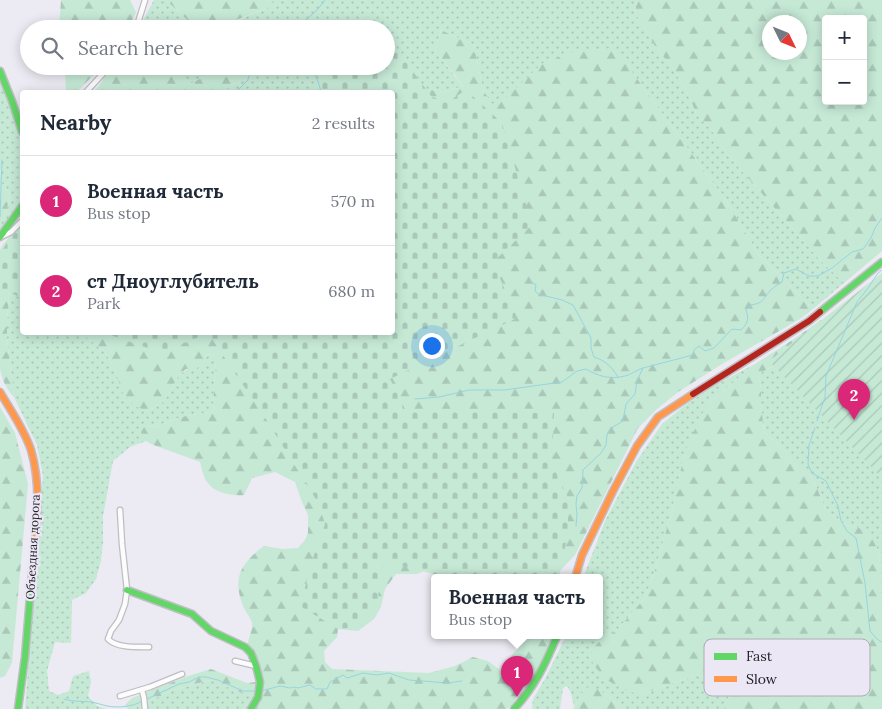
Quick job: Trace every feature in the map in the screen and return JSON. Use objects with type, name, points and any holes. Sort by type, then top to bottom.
[{"type":"street","points":[[139,20],[145,0]]},
{"type":"street","points":[[0,72],[20,126]]},
{"type":"street","points":[[88,90],[102,75]]},
{"type":"street","points":[[0,237],[20,209]]},
{"type":"street","points":[[0,237],[11,232],[20,222]]},
{"type":"street","points":[[576,574],[582,555],[613,491],[637,446],[658,417],[809,322],[882,262]]},
{"type":"street","name":"Объездная дорога","points":[[0,392],[24,434],[33,458],[36,480],[34,557],[24,669],[18,709]]},
{"type":"street","points":[[120,510],[127,590],[125,604],[119,620],[111,631],[108,640],[134,648],[149,647]]},
{"type":"street","points":[[127,590],[192,614],[211,631],[245,647],[251,653],[260,682],[258,698],[251,709]]},
{"type":"street","points":[[514,709],[528,692],[548,658],[556,639]]},
{"type":"street","points":[[235,662],[256,666]]},
{"type":"street","points":[[120,696],[142,690],[182,674]]},
{"type":"street","points":[[142,690],[145,709]]},
{"type":"green space","points":[[61,0],[130,0],[136,12],[132,20],[60,20]]},
{"type":"green space","points":[[154,0],[166,0],[187,20],[143,20]]},
{"type":"green space","points":[[166,0],[264,0],[277,4],[236,20],[187,20]]},
{"type":"green space","points":[[264,0],[637,0],[635,13],[655,46],[674,70],[686,90],[697,115],[711,129],[728,155],[821,261],[844,283],[813,309],[759,255],[727,202],[613,46],[607,49],[577,51],[542,64],[495,109],[483,90],[474,45],[441,30],[435,51],[463,86],[446,92],[416,87],[395,91],[392,90],[388,75],[395,75],[395,20],[369,20],[364,15],[360,20],[238,20],[276,4]]},
{"type":"green space","points":[[637,0],[882,0],[882,251],[844,283],[821,261],[728,155],[711,129],[697,115],[686,90],[674,70],[655,46],[635,13]]},
{"type":"green space","points":[[364,15],[375,20],[360,20]]},
{"type":"green space","points":[[441,30],[474,45],[483,90],[495,108],[542,64],[577,50],[607,49],[613,45],[727,202],[759,255],[813,309],[800,319],[678,392],[638,428],[575,555],[557,574],[510,574],[434,567],[417,574],[396,574],[385,589],[381,607],[374,619],[358,631],[338,629],[337,637],[324,651],[325,662],[332,669],[429,673],[455,666],[473,657],[488,661],[511,678],[516,689],[516,698],[513,705],[506,709],[255,709],[260,703],[247,695],[210,680],[173,690],[133,709],[128,709],[125,705],[132,698],[211,669],[247,683],[263,681],[257,659],[248,643],[252,623],[240,596],[239,579],[244,565],[264,546],[283,549],[298,548],[308,533],[308,515],[295,482],[275,472],[252,478],[244,495],[224,493],[210,486],[200,462],[151,444],[143,438],[141,432],[144,427],[157,426],[181,417],[209,412],[215,409],[213,402],[216,362],[213,355],[210,354],[205,357],[204,364],[197,368],[186,369],[179,375],[163,402],[150,410],[142,409],[135,406],[123,394],[116,373],[106,353],[84,335],[395,335],[395,301],[416,87],[446,92],[463,86],[435,51]]},
{"type":"green space","points":[[395,47],[431,96],[442,101],[452,99],[466,90],[502,123],[532,225],[493,262],[517,318],[390,379],[406,411],[554,413],[552,464],[568,498],[568,532],[560,574],[433,574],[383,561],[378,598],[372,614],[358,627],[338,629],[300,606],[312,561],[325,524],[317,501],[264,416],[209,335],[395,335],[395,90],[308,90],[320,75],[395,75]]},
{"type":"green space","points":[[65,75],[93,75],[79,90],[66,90]]},
{"type":"green space","points":[[106,75],[180,75],[190,84],[208,75],[254,75],[223,90],[95,90]]},
{"type":"green space","points":[[180,75],[208,75],[190,84]]},
{"type":"green space","points":[[254,75],[342,75],[340,90],[223,90]]},
{"type":"green space","points":[[0,80],[20,135],[20,202],[0,232],[0,226],[6,213],[10,195],[2,180],[0,169]]},
{"type":"green space","points":[[0,169],[2,180],[10,195],[6,213],[0,226]]},
{"type":"green space","points":[[20,227],[20,335],[84,335],[106,353],[121,387],[150,410],[163,402],[179,375],[210,354],[213,355],[216,361],[213,402],[215,409],[209,412],[181,417],[157,426],[144,427],[143,437],[146,441],[130,447],[113,461],[103,516],[101,561],[96,579],[86,593],[72,600],[71,643],[55,642],[47,671],[49,691],[58,695],[69,691],[73,676],[89,671],[91,682],[88,696],[97,706],[107,709],[25,709],[43,476],[37,445],[14,397],[7,322],[9,296],[14,280],[7,254],[2,246]]},
{"type":"green space","points":[[20,228],[20,297],[0,288],[0,254],[10,238]]},
{"type":"green space","points":[[2,246],[7,254],[14,280],[9,296],[7,338],[14,397],[5,384],[0,369],[0,250]]},
{"type":"green space","points":[[882,273],[882,478],[769,361]]},
{"type":"green space","points":[[821,320],[840,331],[832,409],[815,410],[792,389],[786,374],[772,367],[758,374],[761,388],[764,432],[814,481],[825,508],[846,525],[859,528],[870,535],[877,548],[880,562],[880,590],[882,597],[882,709],[724,709],[729,696],[870,696],[870,639],[704,639],[704,677],[698,674],[643,694],[629,692],[605,679],[593,664],[592,650],[598,643],[617,630],[644,599],[653,577],[671,514],[684,455],[700,417],[710,402],[755,364]]},
{"type":"green space","points":[[111,335],[203,335],[162,353]]},
{"type":"green space","points":[[755,364],[710,402],[684,455],[671,514],[653,577],[644,599],[617,630],[598,643],[643,694],[698,674],[704,677],[704,696],[729,696],[724,709],[626,709],[599,690],[585,688],[574,707],[571,693],[567,686],[563,688],[560,709],[532,709],[533,699],[565,639],[603,639],[603,574],[585,574],[605,521],[636,462],[662,424],[715,385]]},
{"type":"green space","points":[[772,367],[786,374],[832,409],[882,414],[882,597],[880,590],[880,562],[877,548],[859,528],[846,525],[825,508],[814,481],[764,432],[761,388],[758,374]]},
{"type":"green space","points":[[0,407],[15,433],[28,484],[12,663],[5,676],[0,678]]},
{"type":"green space","points":[[526,639],[553,639],[545,659],[526,689],[509,660]]},
{"type":"green space","points":[[211,680],[253,697],[247,709],[133,709],[173,690]]},
{"type":"green space","points":[[592,687],[626,709],[573,709],[585,688]]},
{"type":"waterway","points":[[306,20],[325,0]]},
{"type":"waterway","points":[[238,90],[248,80],[249,75]]},
{"type":"waterway","points":[[315,75],[320,90]]},
{"type":"waterway","points":[[0,217],[2,160]]},
{"type":"waterway","points":[[415,399],[439,397],[469,390],[504,390],[562,382],[577,371],[586,369],[604,377],[620,377],[643,368],[693,355],[694,350],[699,346],[705,351],[714,348],[732,329],[741,330],[743,328],[747,321],[746,310],[750,305],[761,301],[772,289],[782,282],[784,273],[796,269],[809,276],[818,276],[832,268],[852,252],[863,249],[882,218]]},
{"type":"waterway","points":[[817,421],[825,397],[826,376],[857,302],[882,270]]},
{"type":"waterway","points":[[530,281],[536,285],[535,291],[538,294],[573,305],[591,338],[591,348],[594,357],[608,364],[618,377]]},
{"type":"waterway","points":[[576,526],[576,504],[577,496],[582,488],[583,470],[601,453],[606,445],[607,435],[613,427],[623,421],[626,404],[635,394],[637,381],[643,368]]},
{"type":"waterway","points":[[815,428],[809,445],[808,464],[812,473],[826,481],[838,506],[841,521],[847,531],[856,538],[865,583],[870,631],[876,638],[882,641]]},
{"type":"waterway","points":[[261,691],[280,686],[298,688],[310,685],[316,689],[327,689],[330,682],[343,675],[347,678],[363,673],[377,675],[389,673],[409,680],[448,683],[462,681]]},
{"type":"waterway","points":[[147,699],[199,677],[218,680],[243,691],[257,691]]},
{"type":"waterway","points":[[64,699],[116,707],[130,706],[142,701]]},
{"type":"traffic: fast","points":[[0,71],[20,126]]},
{"type":"traffic: fast","points":[[0,237],[20,209]]},
{"type":"traffic: fast","points":[[820,312],[882,262]]},
{"type":"traffic: fast","points":[[18,709],[31,586]]},
{"type":"traffic: fast","points":[[127,590],[192,614],[211,631],[245,647],[251,653],[260,682],[258,697],[251,709]]},
{"type":"traffic: fast","points":[[514,709],[528,693],[539,675],[556,639]]},
{"type":"traffic: slow","points":[[0,392],[25,435],[35,467],[38,501],[31,586]]},
{"type":"traffic: slow","points":[[576,574],[582,555],[637,446],[658,417],[693,394]]},
{"type":"traffic: jam","points":[[693,394],[809,321],[820,312]]},
{"type":"place","name":"ст Дноуглубитель","points":[[854,420]]},
{"type":"place","name":"Военная часть","points":[[517,697]]}]
